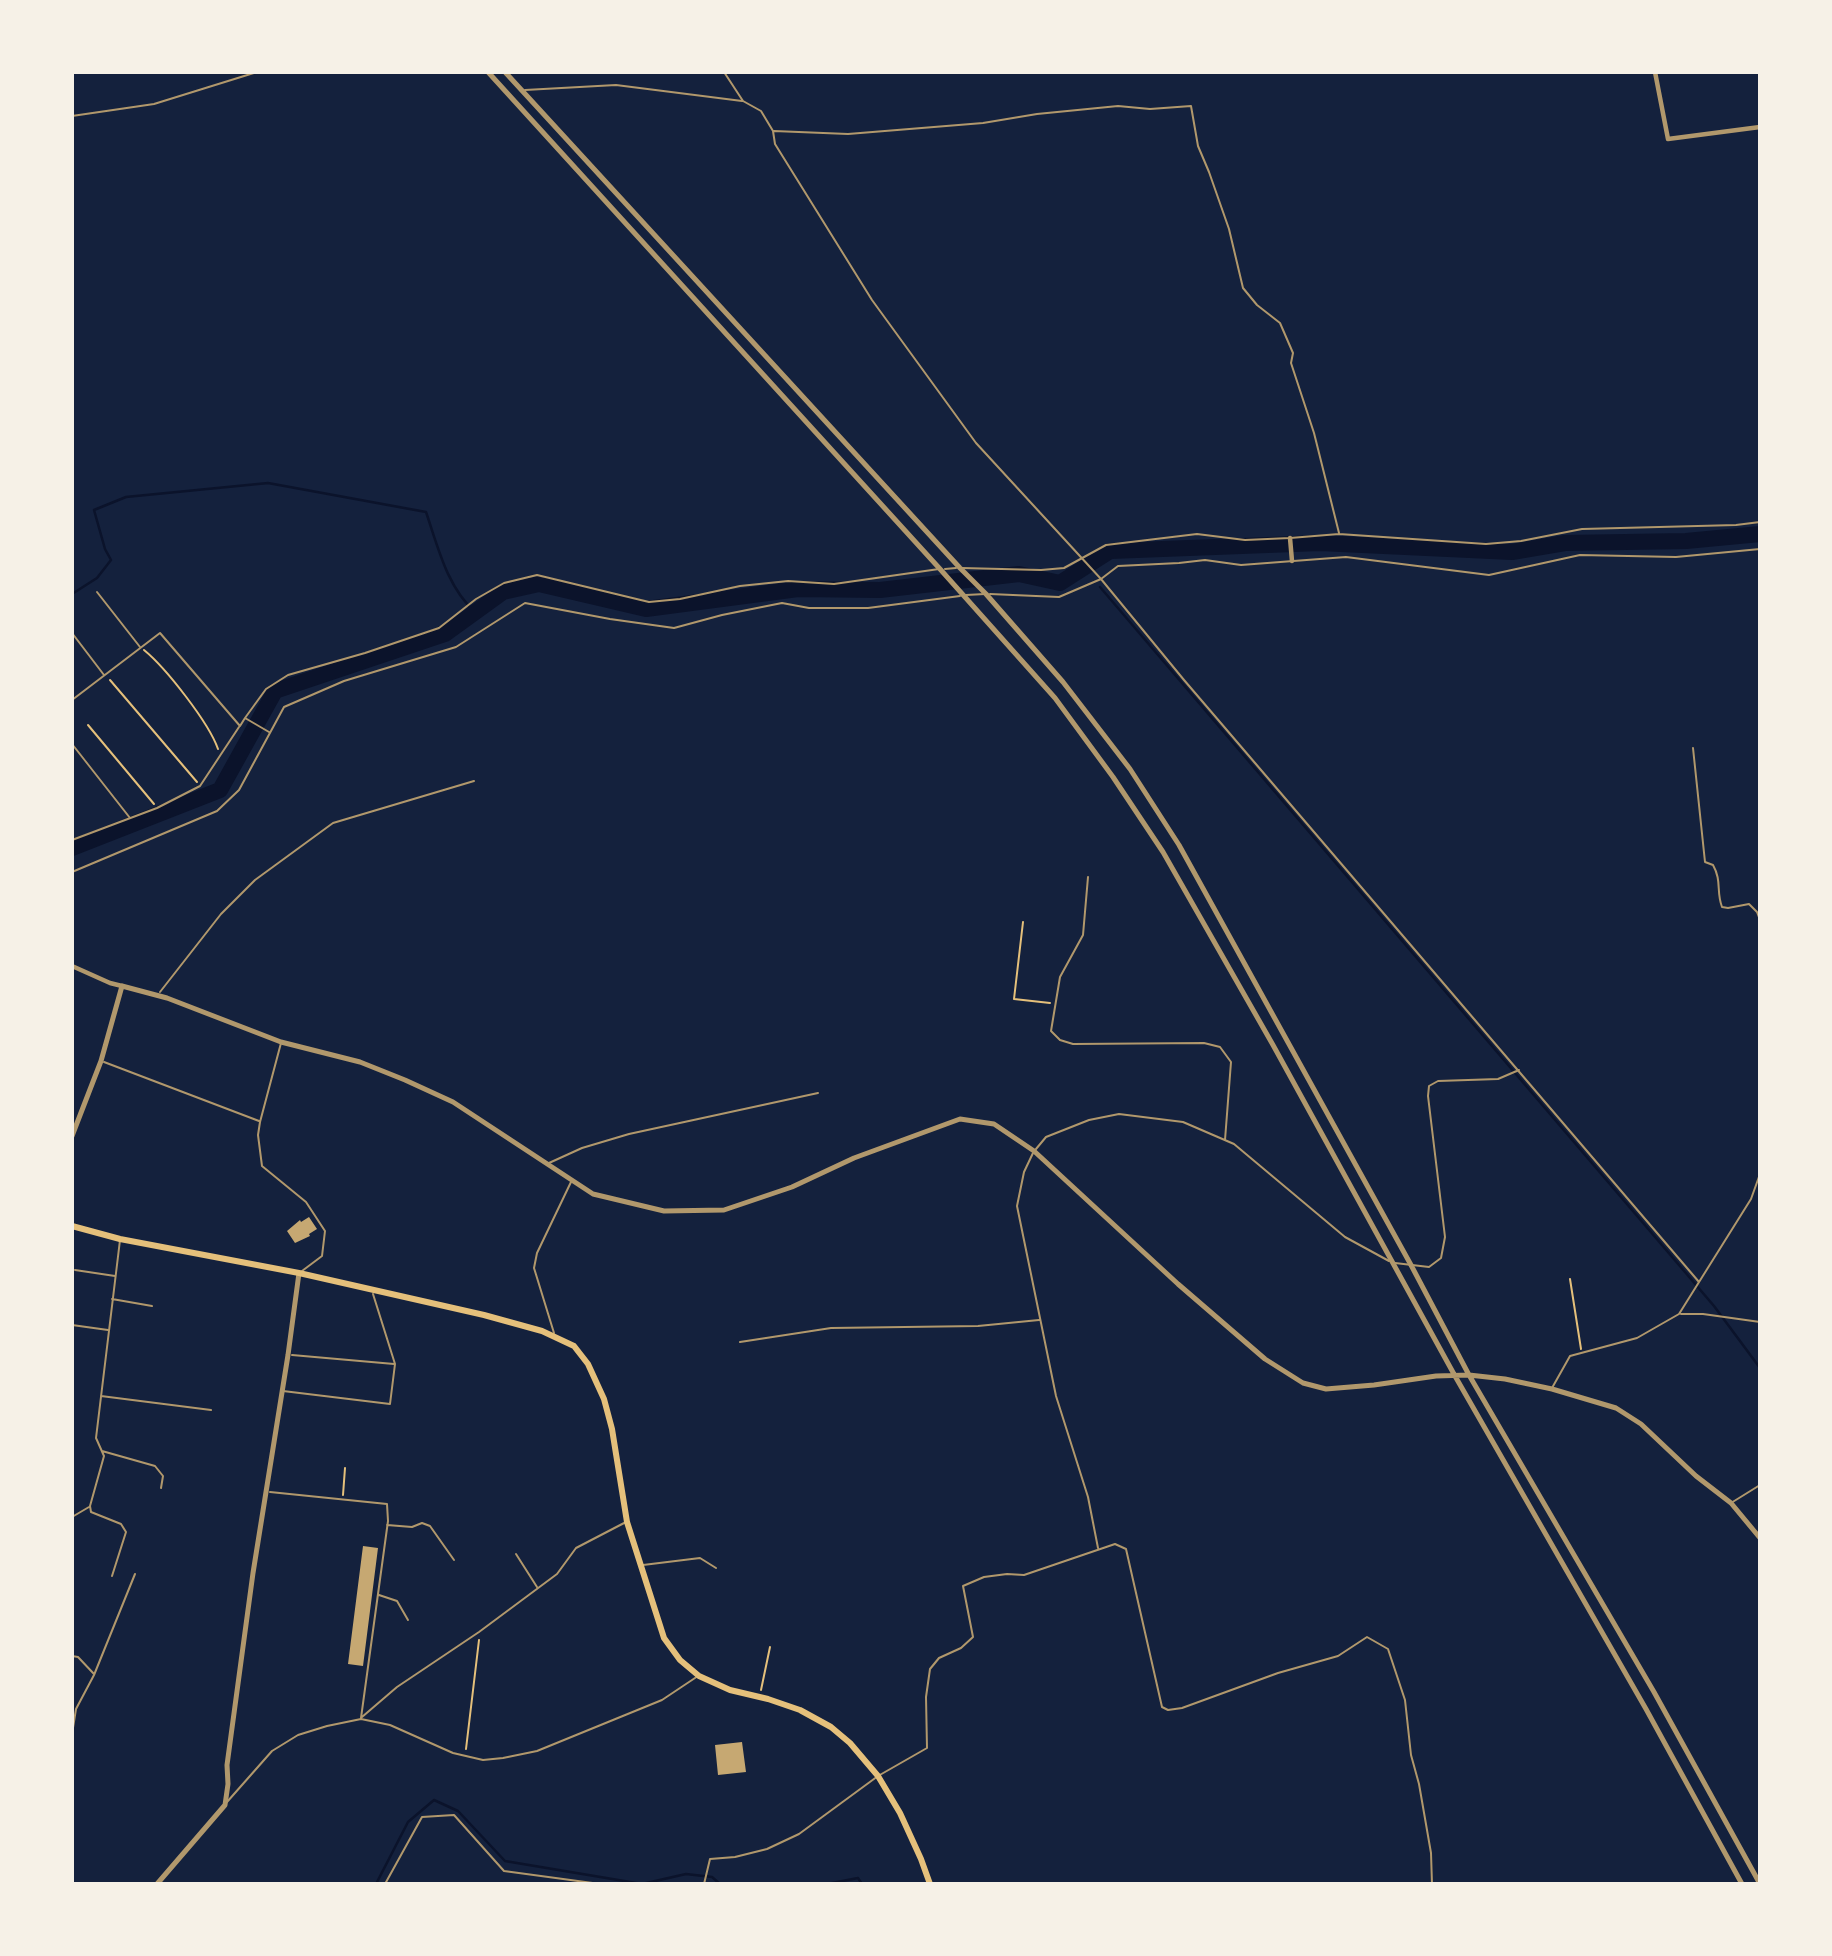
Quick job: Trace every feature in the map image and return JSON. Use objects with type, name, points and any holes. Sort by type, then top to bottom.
[{"type":"main road","points":[[72,1226],[120,1239],[299,1273],[484,1314],[555,1336],[574,1346],[599,1385],[612,1429],[627,1522],[664,1638],[680,1660],[699,1676],[730,1690],[800,1710],[831,1727],[849,1743],[878,1776],[900,1813],[930,1884]]},
{"type":"street","points":[[488,72],[1055,698],[1113,777],[1163,852],[1273,1045],[1391,1262],[1646,1709],[1742,1884]]},
{"type":"street","points":[[505,72],[986,594],[1063,682],[1130,769],[1179,845],[1469,1375],[1654,1692],[1760,1884]]},
{"type":"street","points":[[1655,72],[1668,139],[1760,127]]},
{"type":"street","points":[[1290,538],[1292,561]]},
{"type":"street","points":[[72,967],[110,983],[158,995],[281,1042],[360,1062],[453,1102],[593,1194],[664,1211],[724,1210],[792,1187],[855,1158],[960,1119],[993,1124],[1034,1151],[1187,1293],[1265,1359],[1303,1383],[1326,1389],[1436,1376],[1469,1375],[1552,1389],[1616,1408],[1641,1424],[1696,1476],[1731,1503],[1760,1538]]},
{"type":"street","points":[[72,1136],[73,1125],[101,1060],[122,986]]},
{"type":"street","points":[[157,1884],[225,1805],[227,1765],[299,1273]]},
{"type":"lane","points":[[72,116],[154,104],[257,72]]},
{"type":"lane","points":[[724,72],[743,101]]},
{"type":"lane","points":[[522,89],[615,85],[743,101],[761,111],[773,131],[775,144],[872,300],[976,443],[1101,579],[1202,701],[1699,1282]]},
{"type":"lane","points":[[773,131],[848,134],[983,123],[1037,114],[1118,106],[1150,109],[1191,106],[1198,146],[1229,229],[1243,288],[1280,323],[1293,353],[1291,363],[1314,433],[1339,534]]},
{"type":"lane","points":[[72,840],[157,808],[200,786],[266,689],[288,675],[439,628],[476,599],[504,583],[537,575],[649,602],[680,599],[740,586],[788,581],[834,584],[940,569],[1064,568],[1106,545],[1197,534],[1245,540],[1339,534],[1486,544],[1521,541],[1582,529],[1760,522]]},
{"type":"lane","points":[[72,872],[217,811],[239,790],[284,707],[344,681],[456,647],[524,603],[674,628],[782,603],[809,608],[868,608],[963,595],[1059,597],[1101,579],[1118,566],[1205,560],[1241,565],[1346,556],[1489,575],[1580,555],[1675,557],[1760,549]]},
{"type":"lane","points":[[97,592],[141,648]]},
{"type":"lane","points":[[72,633],[104,676]]},
{"type":"lane","points":[[72,700],[160,633],[240,726]]},
{"type":"lane","points":[[245,718],[270,732]]},
{"type":"lane","points":[[72,744],[130,819]]},
{"type":"lane","points":[[1693,748],[1705,862],[1713,865],[1719,875],[1719,898],[1722,907],[1749,904],[1760,920]]},
{"type":"lane","points":[[158,995],[221,914],[255,880],[333,823],[474,782]]},
{"type":"lane","points":[[1088,877],[1083,935],[1060,978],[1051,1031],[1060,1040],[1073,1044],[1204,1043],[1220,1047],[1231,1062],[1225,1140]]},
{"type":"lane","points":[[281,1042],[258,1135],[262,1166],[306,1202],[325,1231],[322,1256],[299,1273]]},
{"type":"lane","points":[[101,1060],[260,1122]]},
{"type":"lane","points":[[1098,1549],[1088,1497],[1056,1396],[1017,1206],[1024,1172],[1034,1151],[1046,1138],[1089,1120],[1119,1114],[1183,1122],[1234,1144],[1345,1237],[1391,1262],[1429,1267],[1441,1258],[1445,1237],[1429,1086],[1438,1082],[1498,1079],[1520,1070]]},
{"type":"lane","points":[[548,1164],[582,1147],[629,1134],[818,1093]]},
{"type":"lane","points":[[1552,1389],[1570,1356],[1637,1338],[1679,1314],[1751,1199],[1760,1174]]},
{"type":"lane","points":[[555,1336],[534,1268],[537,1252],[572,1181]]},
{"type":"lane","points":[[111,1576],[126,1532],[121,1524],[91,1512],[90,1506],[104,1456],[96,1438],[120,1239]]},
{"type":"lane","points":[[75,1270],[115,1276]]},
{"type":"lane","points":[[282,1391],[390,1404],[395,1364],[373,1291]]},
{"type":"lane","points":[[113,1299],[152,1306]]},
{"type":"lane","points":[[1679,1314],[1703,1314],[1760,1322]]},
{"type":"lane","points":[[740,1342],[831,1328],[978,1326],[1040,1320]]},
{"type":"lane","points":[[72,1325],[109,1330]]},
{"type":"lane","points":[[288,1355],[395,1364]]},
{"type":"lane","points":[[101,1396],[211,1410]]},
{"type":"lane","points":[[102,1451],[155,1466],[163,1476],[161,1488]]},
{"type":"lane","points":[[1731,1503],[1760,1485]]},
{"type":"lane","points":[[266,1492],[387,1504],[387,1525],[361,1719]]},
{"type":"lane","points":[[72,1517],[90,1506]]},
{"type":"lane","points":[[361,1719],[397,1687],[480,1632],[556,1574],[576,1548],[627,1522]]},
{"type":"lane","points":[[387,1525],[412,1527],[422,1523],[430,1526],[454,1560]]},
{"type":"lane","points":[[704,1884],[710,1858],[735,1857],[767,1849],[799,1834],[878,1776],[927,1748],[926,1697],[930,1669],[939,1658],[961,1648],[973,1637],[963,1586],[984,1577],[1024,1575],[1115,1544],[1126,1549],[1162,1707],[1168,1710],[1182,1708],[1278,1673],[1338,1656],[1367,1637],[1388,1649],[1405,1700],[1411,1755],[1431,1853],[1432,1884]]},
{"type":"lane","points":[[516,1554],[537,1588]]},
{"type":"lane","points":[[641,1565],[700,1558],[716,1568]]},
{"type":"lane","points":[[72,1734],[76,1709],[94,1675],[135,1574]]},
{"type":"lane","points":[[377,1594],[397,1601],[408,1620]]},
{"type":"lane","points":[[72,1656],[78,1657],[94,1675]]},
{"type":"lane","points":[[225,1805],[272,1751],[298,1735],[327,1726],[361,1719],[390,1725],[453,1754],[483,1760],[503,1758],[537,1751],[662,1700],[699,1676]]},
{"type":"lane","points":[[385,1884],[422,1817],[454,1815],[504,1871],[600,1884]]},
{"type":"path","points":[[141,648],[150,655],[205,724],[213,735],[221,756]]},
{"type":"path","points":[[104,676],[200,786]]},
{"type":"path","points":[[88,725],[157,808]]},
{"type":"path","points":[[1023,922],[1014,999],[1054,1004]]},
{"type":"path","points":[[1570,1279],[1582,1353]]},
{"type":"path","points":[[342,1499],[345,1468]]},
{"type":"path","points":[[466,1756],[480,1632]]},
{"type":"path","points":[[759,1697],[769,1647]]},
{"type":"building","points":[[309,1217],[317,1229],[309,1234],[310,1236],[295,1243],[287,1231],[300,1220],[301,1222]]},
{"type":"building","points":[[363,1546],[378,1548],[363,1666],[348,1664]]},
{"type":"building","points":[[742,1742],[746,1772],[718,1775],[715,1745]]},
{"type":"waterway","points":[[72,594],[97,578],[111,560],[105,549],[94,510],[126,497],[268,483],[426,512],[450,579],[475,612]]},
{"type":"waterway","points":[[72,848],[220,790],[275,691],[445,634],[503,592],[539,584],[646,609],[798,589],[880,590],[1019,574],[1060,583],[1110,551],[1320,543],[1512,552],[1565,543],[1686,541],[1760,534]]},
{"type":"waterway","points":[[1100,587],[1714,1306],[1760,1368]]},
{"type":"waterway","points":[[376,1884],[408,1822],[434,1800],[458,1811],[505,1861],[642,1884],[686,1874],[712,1877],[720,1884]]},
{"type":"waterway","points":[[827,1884],[858,1878],[862,1884]]}]
